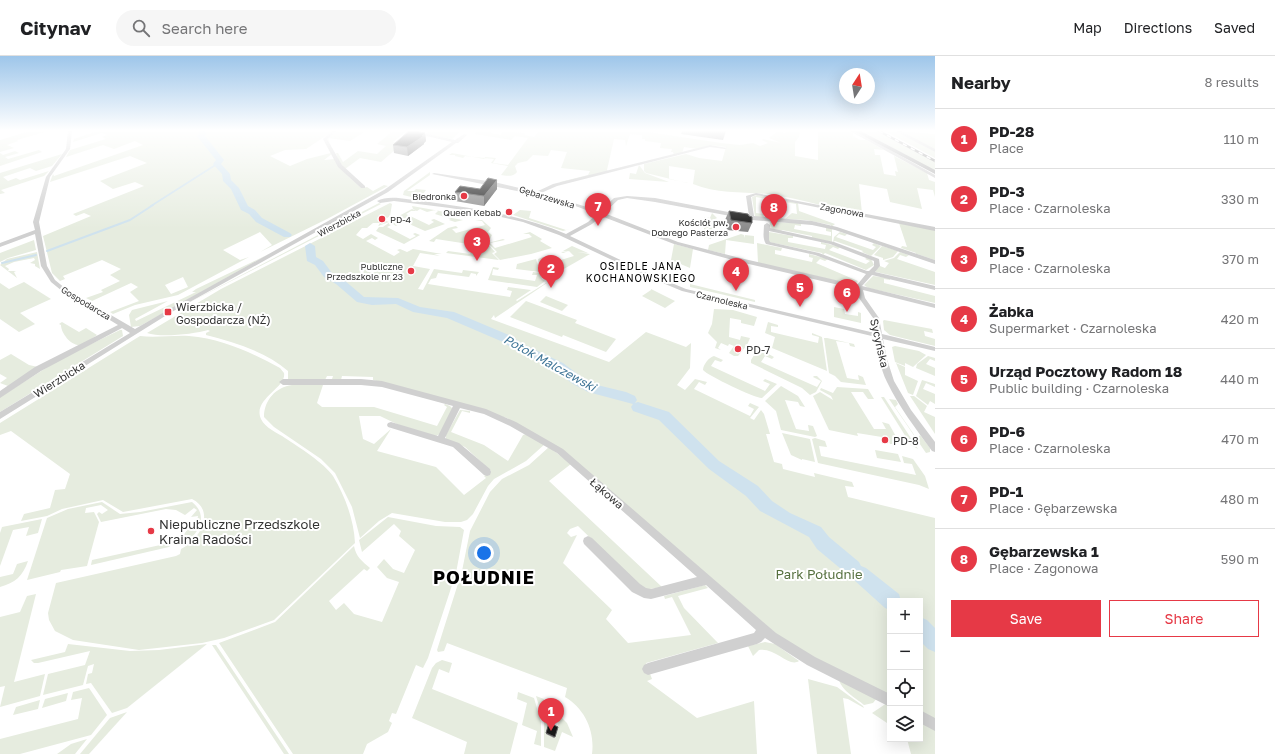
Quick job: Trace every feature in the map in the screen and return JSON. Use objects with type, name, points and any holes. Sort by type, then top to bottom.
[{"type":"main road","points":[[919,164],[935,172]]},
{"type":"street","name":"Gospodarcza","points":[[58,164],[48,177],[36,222],[44,266],[53,281],[64,290],[134,332]]},
{"type":"street","points":[[339,164],[363,187]]},
{"type":"street","name":"Wierzbicka","points":[[376,200],[389,189],[426,164]]},
{"type":"street","name":"Wierzbicka","points":[[0,416],[134,332],[202,293],[376,200],[394,194],[432,164]]},
{"type":"street","points":[[537,193],[555,185],[643,164]]},
{"type":"street","points":[[911,164],[935,177]]},
{"type":"street","name":"Gębarzewska","points":[[434,174],[509,186],[537,193],[677,243],[753,263],[935,306]]},
{"type":"street","points":[[389,189],[394,194]]},
{"type":"street","name":"Czarnoleska","points":[[394,194],[425,204],[513,218],[543,227],[684,290],[935,349]]},
{"type":"street","name":"Zagonowa","points":[[752,218],[749,195],[772,196],[935,229]]},
{"type":"street","points":[[566,236],[585,227],[614,199],[624,197],[660,201],[752,218],[806,222],[826,226],[935,262]]},
{"type":"street","points":[[766,220],[766,240],[768,243],[817,254],[870,273],[935,288]]},
{"type":"street","points":[[766,229],[832,243],[876,259],[878,265],[858,287]]},
{"type":"street","points":[[0,245],[37,231]]},
{"type":"street","name":"Sycyńska","points":[[858,287],[862,298],[875,316],[884,365],[893,386],[908,412],[935,449]]},
{"type":"street","points":[[0,395],[38,370],[123,325]]},
{"type":"street","name":"Łąkowa","points":[[283,382],[371,382],[498,417],[555,448],[764,630],[791,651],[887,699]]},
{"type":"street","points":[[440,440],[458,405]]},
{"type":"street","points":[[391,425],[461,448],[487,472]]},
{"type":"street","points":[[588,541],[636,588],[644,593],[659,592],[707,579]]},
{"type":"street","points":[[648,669],[757,638],[764,630]]},
{"type":"street","points":[[923,718],[935,725]]},
{"type":"green space","points":[[31,164],[54,164],[52,166],[36,171],[30,168],[3,177],[8,181],[16,178],[20,180],[49,171],[44,176],[1,190],[5,193],[0,194],[0,173]]},
{"type":"green space","points":[[90,164],[107,164],[50,182],[53,174],[54,176]]},
{"type":"green space","points":[[146,164],[285,164],[290,166],[296,164],[338,164],[361,188],[367,187],[373,191],[384,185],[388,186],[327,219],[260,252],[272,245],[260,232],[223,250],[240,260],[249,257],[178,295],[135,305],[113,314],[110,312],[139,301],[130,292],[138,287],[131,283],[92,301],[86,298],[103,292],[101,290],[120,281],[110,275],[121,269],[102,260],[63,276],[65,279],[60,281],[52,273],[43,236],[91,216],[84,213],[76,216],[73,214],[144,186],[135,182],[113,189],[100,181]],"holes":[[[183,277],[188,287],[171,294],[165,285]]]},
{"type":"green space","points":[[341,164],[352,164],[345,169]]},
{"type":"green space","points":[[494,164],[508,165],[509,164],[517,164],[515,166],[517,172],[516,174],[510,176],[501,175],[508,166]]},
{"type":"green space","points":[[563,164],[608,164],[608,171],[560,183],[588,175],[590,171],[561,168]]},
{"type":"green space","points":[[644,164],[882,164],[884,174],[896,176],[895,171],[898,172],[896,164],[909,164],[927,173],[929,180],[935,182],[935,197],[933,190],[917,188],[922,209],[890,202],[887,189],[859,184],[862,213],[775,195],[713,190],[693,184],[695,170],[669,166],[669,179],[646,173],[644,171]]},
{"type":"green space","points":[[921,164],[935,164],[935,171]]},
{"type":"green space","points":[[639,165],[645,173],[669,182],[629,179],[630,173],[636,174]]},
{"type":"green space","points":[[430,172],[430,175],[407,191],[414,191],[416,189],[426,190],[420,198],[428,201],[403,195],[404,191]]},
{"type":"green space","points":[[757,195],[798,203],[799,211],[835,224],[831,227],[831,225],[806,220],[785,219],[792,213],[797,214],[796,204],[756,197],[756,213],[763,214],[764,217],[755,217],[752,197]]},
{"type":"green space","points":[[379,203],[381,204],[175,310]]},
{"type":"green space","name":"Park Południe","points":[[390,203],[392,204],[390,216],[384,220],[389,222],[378,226],[380,223],[373,223],[367,228],[362,228],[356,235],[363,239],[371,234],[378,238],[375,240],[372,238],[366,241],[394,256],[400,252],[397,250],[400,249],[407,252],[413,249],[442,254],[434,254],[440,256],[420,253],[413,266],[430,269],[418,289],[423,290],[434,269],[462,273],[463,270],[479,272],[476,276],[476,274],[471,273],[469,277],[438,273],[436,278],[431,279],[428,284],[510,297],[512,291],[507,290],[508,287],[531,290],[516,300],[517,301],[547,283],[495,318],[494,315],[491,319],[609,362],[646,332],[686,347],[691,343],[690,368],[677,385],[685,390],[695,379],[707,382],[705,385],[699,382],[694,389],[750,416],[754,409],[748,406],[750,403],[759,407],[750,418],[754,420],[761,410],[764,414],[770,434],[766,434],[774,462],[782,464],[783,469],[815,477],[814,473],[852,482],[854,487],[845,486],[848,497],[935,518],[935,721],[923,714],[923,598],[887,598],[887,696],[795,650],[582,467],[507,418],[373,380],[373,377],[342,376],[341,380],[332,379],[333,376],[327,376],[325,380],[288,380],[288,371],[270,358],[238,344],[206,335],[206,333],[210,331],[208,330],[178,335],[147,333],[221,289]]},
{"type":"green space","points":[[412,206],[435,210],[427,212],[420,209],[417,211],[413,209]]},
{"type":"green space","points":[[412,209],[417,211],[411,211],[406,214],[429,225],[434,222],[431,220],[434,219],[445,224],[425,231],[398,219],[397,217]]},
{"type":"green space","points":[[436,210],[473,217],[467,218],[449,214],[446,217],[463,220],[455,222],[449,220],[451,219],[435,214],[438,211]]},
{"type":"green space","points":[[520,210],[531,211],[529,218],[566,230],[570,229],[563,231],[513,215]]},
{"type":"green space","points":[[712,213],[717,218],[713,220],[711,239],[704,237],[704,217],[710,218]]},
{"type":"green space","points":[[482,220],[491,228],[488,232],[492,235],[490,239],[483,241],[484,242],[475,245],[436,239],[434,242],[429,241],[448,228],[456,226],[458,228],[452,229],[456,233],[485,225],[482,221],[475,221]]},
{"type":"green space","points":[[390,222],[398,224],[396,226],[393,224],[387,227],[410,239],[416,236],[413,234],[415,233],[420,235],[404,244],[376,231],[379,227],[383,227]]},
{"type":"green space","points":[[770,222],[801,223],[801,226],[795,225],[794,229],[831,236],[831,232],[826,231],[826,227],[832,229],[832,242],[812,238],[812,236],[769,228]]},
{"type":"green space","points":[[899,223],[935,230],[935,260],[917,254],[916,255],[916,253],[901,248],[902,246],[907,247]]},
{"type":"green space","points":[[530,232],[542,239],[540,241],[552,248],[500,260],[494,254],[497,252],[488,243],[503,239],[505,240],[490,243],[495,248],[532,237],[529,234],[523,234]]},
{"type":"green space","points":[[769,232],[793,236],[793,238],[788,238],[788,242],[825,249],[826,245],[821,244],[821,242],[840,247],[838,249],[833,247],[829,250],[866,264],[870,261],[865,259],[868,257],[874,265],[866,270],[825,253],[823,255],[822,253],[769,242]]},
{"type":"green space","points":[[840,232],[847,234],[845,236],[839,234],[836,237],[873,250],[876,247],[872,245],[874,243],[881,246],[871,256],[862,252],[863,251],[835,241],[833,242],[834,237]]},
{"type":"green space","points":[[741,234],[744,235],[744,238],[745,235],[754,236],[754,244],[726,240],[725,254],[708,250],[709,245]]},
{"type":"green space","points":[[34,240],[36,250],[8,258],[0,262],[0,253]]},
{"type":"green space","points":[[487,243],[495,252],[492,253],[499,260],[446,253],[448,251],[470,254],[475,247]]},
{"type":"green space","points":[[757,243],[782,248],[781,251],[775,250],[775,254],[812,262],[813,258],[809,257],[809,254],[828,259],[825,261],[820,259],[816,263],[858,281],[855,284],[851,284],[758,263]]},
{"type":"green space","points":[[674,244],[693,249],[690,268],[671,260]]},
{"type":"green space","points":[[572,246],[588,253],[577,252],[590,254],[555,274],[541,272],[538,259],[543,257],[545,259],[539,261],[544,265],[574,256],[569,251],[563,251]]},
{"type":"green space","points":[[882,246],[898,251],[893,257],[883,260],[883,258],[874,255]]},
{"type":"green space","points":[[37,252],[40,269],[35,266],[35,264],[30,263],[35,260],[34,258],[14,262],[5,266],[9,269],[8,271],[16,271],[14,272],[17,278],[0,265],[7,259]]},
{"type":"green space","points":[[900,252],[909,255],[906,257],[900,255],[897,259],[935,272],[935,285],[875,271],[880,266],[885,268],[889,263],[884,261],[894,258]]},
{"type":"green space","points":[[269,254],[140,326],[131,327],[129,315],[132,310],[168,301],[135,319],[136,321],[196,292],[192,292],[196,289]]},
{"type":"green space","points":[[536,259],[540,272],[516,269],[517,264]]},
{"type":"green space","points":[[493,267],[499,268],[498,270],[493,269],[492,275],[535,281],[537,275],[532,275],[533,272],[540,273],[542,279],[545,281],[537,287],[488,280]]},
{"type":"green space","points":[[873,276],[890,278],[890,280],[884,279],[884,283],[935,296],[935,303],[868,288],[864,285]]},
{"type":"green space","points":[[24,282],[51,299],[20,313],[35,324],[19,332],[0,319],[0,283],[9,289]]},
{"type":"green space","points":[[690,284],[755,300],[755,302],[690,287]]},
{"type":"green space","points":[[651,290],[675,301],[665,308],[642,296]]},
{"type":"green space","points":[[546,296],[568,305],[562,311],[540,302]]},
{"type":"green space","points":[[526,301],[577,320],[575,323],[616,339],[606,352],[563,335],[562,337],[510,317]]},
{"type":"green space","points":[[834,307],[844,309],[845,314],[858,316],[858,312],[861,313],[861,323],[834,317]]},
{"type":"green space","points":[[714,309],[733,310],[757,317],[754,326],[741,323],[741,320],[730,318],[729,337],[740,340],[741,336],[750,338],[747,345],[738,356],[734,356],[729,353],[734,346],[729,344],[728,346],[721,343],[718,348],[721,350],[715,348],[717,342],[708,333],[712,324]]},
{"type":"green space","points":[[884,320],[932,329],[933,333],[924,331],[925,336],[935,339],[935,346],[890,335],[884,330]]},
{"type":"green space","points":[[62,322],[79,332],[86,328],[97,335],[89,341],[77,345],[70,341],[63,332],[61,325],[59,324]]},
{"type":"green space","points":[[768,322],[778,325],[778,327],[771,326],[771,332],[818,343],[819,337],[812,335],[812,333],[822,337],[827,371],[772,348],[775,337],[765,333]]},
{"type":"green space","points":[[122,330],[123,336],[0,412],[0,397],[62,358]]},
{"type":"green space","points":[[140,336],[189,336],[213,340],[236,347],[280,368],[284,373],[284,378],[261,405],[261,419],[269,428],[324,466],[333,476],[341,492],[351,517],[355,543],[274,620],[224,638],[202,643],[139,650],[73,640],[55,631],[49,620],[48,613],[56,583],[176,556],[180,554],[181,549],[194,539],[203,525],[203,511],[199,504],[192,499],[123,512],[103,500],[62,509],[47,516],[21,521],[24,514],[50,508],[55,490],[65,489],[70,474],[11,431],[0,435],[0,423]]},
{"type":"green space","points":[[824,338],[827,338],[854,344],[855,347],[850,346],[849,343],[836,341],[847,378],[859,380],[858,375],[863,377],[866,385],[841,382],[829,373]]},
{"type":"green space","points":[[895,346],[919,351],[926,355],[913,367],[905,363],[905,366],[895,362],[892,347]]},
{"type":"green space","points":[[756,352],[765,352],[774,357],[772,359],[765,356],[761,362],[817,387],[821,381],[813,377],[817,376],[822,381],[816,392],[810,395],[802,388],[751,363],[751,360]]},
{"type":"green space","points":[[11,354],[29,365],[38,367],[8,386],[0,383],[7,378],[0,374],[0,360]]},
{"type":"green space","points":[[714,356],[723,360],[721,362],[715,360],[711,366],[765,391],[770,384],[763,381],[765,379],[777,384],[762,398],[742,391],[703,370],[710,358]]},
{"type":"green space","points":[[928,356],[935,358],[935,361],[930,359],[926,364],[935,368],[935,376],[916,368],[917,364]]},
{"type":"green space","points":[[896,363],[905,367],[905,375],[918,381],[913,395],[908,393]]},
{"type":"green space","points":[[922,380],[935,384],[935,387],[926,383],[923,389],[935,394],[935,404],[930,401],[928,405],[916,396]]},
{"type":"green space","points":[[292,385],[323,385],[317,403],[322,407],[374,407],[437,426],[447,407],[444,405],[450,406],[453,409],[440,434],[436,436],[403,427],[380,416],[359,416],[363,439],[374,444],[391,429],[377,451],[436,467],[464,495],[486,478],[484,476],[491,471],[465,447],[446,439],[446,435],[460,410],[470,411],[470,413],[462,411],[451,432],[484,445],[508,461],[523,435],[526,434],[545,444],[526,461],[494,479],[488,486],[473,514],[467,520],[461,522],[445,522],[392,513],[379,521],[360,538],[352,507],[335,473],[321,459],[274,427],[264,417],[266,405],[272,395],[281,388]]},
{"type":"green space","points":[[781,386],[798,396],[805,407],[800,406],[798,402],[785,400],[796,429],[809,431],[808,425],[813,426],[817,436],[815,437],[781,430],[776,411],[765,401]]},
{"type":"green space","points":[[837,387],[868,389],[874,399],[868,399],[863,392],[851,392],[874,429],[886,429],[882,422],[889,424],[898,440],[898,444],[890,444],[888,438],[857,433],[858,436],[829,430],[813,396],[820,392],[833,400],[831,396],[820,390],[821,388],[833,393]]},
{"type":"green space","points":[[910,396],[914,396],[927,406],[924,412],[935,417],[935,434]]},
{"type":"green space","points":[[881,397],[884,397],[918,449],[911,445]]},
{"type":"green space","points":[[889,399],[896,400],[898,404],[895,407],[917,439],[920,435],[930,448],[930,452],[926,453]]},
{"type":"green space","points":[[782,433],[810,439],[815,462],[802,460],[791,455]]},
{"type":"green space","points":[[815,438],[825,441],[827,447],[819,446],[821,456],[916,475],[912,464],[904,463],[902,456],[913,459],[925,476],[929,489],[919,485],[818,463],[812,439]]},
{"type":"green space","points":[[549,447],[571,464],[549,481],[662,587],[644,590],[578,526],[570,529],[567,533],[571,537],[577,535],[563,563],[612,610],[606,619],[628,643],[691,635],[672,597],[665,599],[664,596],[705,585],[708,588],[678,596],[684,608],[718,643],[646,663],[652,679],[647,681],[697,718],[754,701],[757,754],[592,754],[592,737],[587,721],[578,708],[565,697],[567,688],[447,643],[444,651],[438,652],[437,650],[462,571],[470,531],[490,492],[502,479],[529,465]]},
{"type":"green space","points":[[875,450],[898,454],[901,462],[877,458]]},
{"type":"green space","points":[[102,502],[120,514],[140,512],[192,502],[200,513],[200,526],[192,537],[181,546],[187,530],[196,526],[198,516],[191,517],[197,510],[194,508],[185,515],[176,510],[166,509],[101,522],[97,514],[99,512],[102,514],[108,510],[101,505],[86,508],[85,513],[94,512],[99,522],[87,566],[61,570],[60,572],[27,580],[47,518],[68,509]]},
{"type":"green space","points":[[388,517],[436,526],[460,527],[464,530],[456,573],[428,658],[423,668],[416,665],[396,714],[392,713],[389,721],[392,723],[388,732],[367,744],[363,754],[293,754],[219,643],[275,622],[354,546],[358,556],[370,568],[367,571],[364,569],[329,601],[336,610],[344,603],[354,614],[382,622],[399,582],[387,578],[377,567],[384,559],[393,569],[404,573],[415,550],[399,536],[401,531],[394,524],[362,552],[359,540]]},
{"type":"green space","points":[[42,519],[38,533],[26,536],[29,527],[13,530],[0,566],[0,533],[2,527]]},
{"type":"green space","points":[[174,542],[169,547],[91,565],[92,560]]},
{"type":"green space","points":[[28,561],[24,571],[18,578],[0,587],[0,577],[13,574],[17,564]]},
{"type":"green space","points":[[36,594],[14,682],[45,674],[40,696],[0,707],[5,686],[0,687],[0,617],[20,612],[27,596]]},
{"type":"green space","points":[[765,642],[775,644],[799,661],[791,662],[771,651],[765,650],[759,650],[753,656],[748,646]]},
{"type":"green space","points":[[68,644],[130,651],[159,650],[207,644],[127,708],[112,713],[91,683],[86,684],[88,674],[92,673],[94,664],[88,666],[83,685],[43,695],[48,674],[85,665],[90,651],[38,663],[34,663],[31,660],[65,652]]},
{"type":"green space","points":[[212,645],[216,645],[289,754],[284,754]]},
{"type":"green space","points":[[442,660],[452,663],[449,673],[439,669],[432,689],[518,723],[510,754],[464,754],[467,742],[412,718],[432,668],[436,663]]},
{"type":"green space","points":[[808,679],[837,687],[863,706],[864,708],[848,699],[843,698],[851,754],[817,754]]},
{"type":"green space","points":[[839,680],[877,698],[873,703],[864,705],[843,688]]},
{"type":"green space","points":[[89,688],[107,715],[91,735],[20,754],[0,754],[0,739],[78,719],[82,698],[71,700],[73,692]]},
{"type":"green space","points":[[518,692],[534,698],[541,722],[541,746],[534,744],[537,731],[522,725],[527,703],[517,699]]},
{"type":"green space","points":[[68,693],[66,701],[42,708],[45,699]]},
{"type":"green space","points":[[536,696],[544,699],[542,708],[554,713],[551,726],[557,729],[560,716],[567,723],[573,737],[562,732],[555,751],[544,747],[544,722]]},
{"type":"green space","points":[[40,700],[38,709],[13,715],[16,707]]},
{"type":"green space","points":[[887,703],[887,723],[872,713]]},
{"type":"green space","points":[[127,712],[89,754],[80,754],[110,718]]},
{"type":"green space","points":[[923,723],[935,729],[935,754],[911,754],[908,742],[923,742]]},
{"type":"green space","points":[[87,739],[75,754],[57,754],[71,744]]},
{"type":"building","points":[[488,178],[497,180],[484,196],[455,192],[460,186],[480,189]]},
{"type":"building","points":[[729,211],[748,214],[752,217],[752,223],[731,220]]},
{"type":"building","points":[[549,723],[558,727],[555,737],[546,733]]},
{"type":"waterway","points":[[151,206],[217,164]]},
{"type":"waterway","name":"Potok Malczewski","points":[[217,164],[226,174],[227,181],[235,188],[244,208],[252,212],[259,220],[287,235]]},
{"type":"waterway","points":[[47,251],[130,220],[153,205]]},
{"type":"waterway","name":"Potok Malczewski","points":[[310,246],[311,259],[319,263],[328,275],[340,282],[352,294],[361,300],[372,302],[398,301],[417,310],[450,315],[507,339],[519,347],[558,366],[578,381],[593,389],[621,396],[630,400]]},
{"type":"waterway","points":[[2,263],[36,255]]},
{"type":"waterway","name":"Potok Malczewski","points":[[638,407],[664,416],[714,465],[752,491],[766,506],[784,517]]},
{"type":"waterway","name":"Potok Malczewski","points":[[791,520],[815,532],[823,543],[853,568]]},
{"type":"waterway","name":"Potok Malczewski","points":[[860,574],[888,598]]},
{"type":"waterway","name":"Potok Malczewski","points":[[923,630],[935,642]]},
{"type":"place","name":"Biedronka","points":[[464,196]]},
{"type":"place","name":"Queen Kebab","points":[[509,212]]},
{"type":"place","name":"PD-4","points":[[382,219]]},
{"type":"place","name":"PD-1","points":[[598,226]]},
{"type":"place","name":"Kościół pw. Dobrego Pasterza","points":[[736,227]]},
{"type":"place","name":"Gębarzewska 1","points":[[774,227]]},
{"type":"place","name":"PD-5","points":[[477,261]]},
{"type":"place","name":"Publiczne Przedszkole nr 23","points":[[411,271]]},
{"type":"place","name":"PD-3","points":[[551,288]]},
{"type":"place","name":"Żabka","points":[[736,291]]},
{"type":"place","name":"Urząd Pocztowy Radom 18","points":[[800,307]]},
{"type":"place","name":"Wierzbicka / Gospodarcza (NŻ)","points":[[168,312]]},
{"type":"place","name":"PD-6","points":[[847,312]]},
{"type":"place","name":"PD-7","points":[[738,349]]},
{"type":"place","name":"PD-8","points":[[885,440]]},
{"type":"place","name":"Niepubliczne Przedszkole Kraina Radości","points":[[151,531]]},
{"type":"place","name":"PD-28","points":[[551,731]]},
{"type":"district","name":"OSIEDLE JANA KOCHANOWSKIEGO","points":[[641,272]]},
{"type":"district","name":"POŁUDNIE","points":[[484,577]]}]
